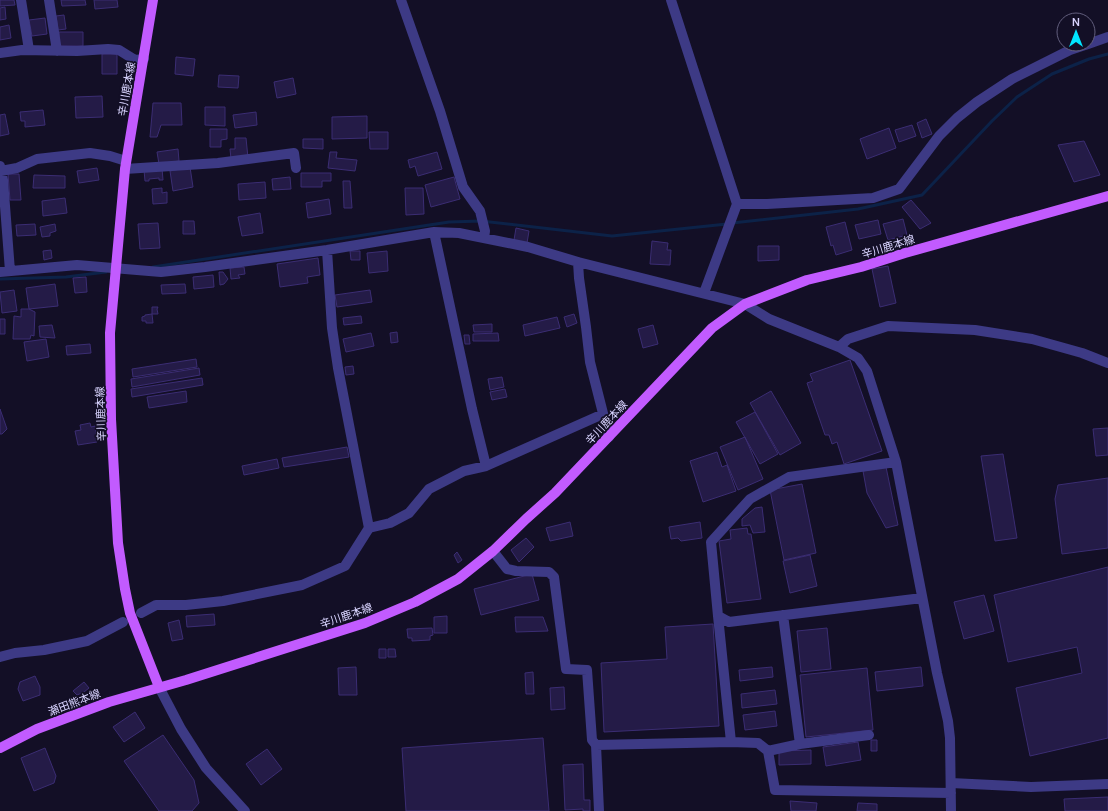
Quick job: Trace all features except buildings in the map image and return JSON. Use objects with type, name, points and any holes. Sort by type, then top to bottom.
[{"type":"main road","name":"辛川鹿本線","points":[[153,0],[126,165],[110,334],[111,419],[118,543],[130,613],[159,687],[365,623],[415,602],[458,580],[493,551],[555,493],[609,438],[658,382],[712,328],[745,304],[807,280],[1108,196]]},
{"type":"main road","name":"瀬田熊本線","points":[[0,748],[72,715],[159,687]]},
{"type":"street","points":[[21,0],[29,50]]},
{"type":"street","points":[[49,0],[57,51]]},
{"type":"street","points":[[401,0],[440,111],[463,187],[480,211],[485,231],[484,238]]},
{"type":"street","points":[[671,0],[737,204],[704,293]]},
{"type":"street","points":[[1096,41],[1108,37]]},
{"type":"street","points":[[0,53],[22,50],[57,51],[108,49],[119,50],[135,60],[144,58]]},
{"type":"street","points":[[737,204],[767,204],[873,198],[899,189],[939,136],[957,118],[977,102],[1012,79],[1066,52]]},
{"type":"street","points":[[296,168],[294,153],[218,162],[126,165],[110,156],[90,153],[37,159],[17,168],[1,168],[4,187],[5,271],[78,265],[161,272],[326,250],[434,232],[459,233],[528,247],[578,262],[745,304],[769,319],[839,347],[858,358],[867,371],[896,462],[937,674],[948,721],[950,738],[952,811]]},
{"type":"street","points":[[434,232],[472,409],[486,466]]},
{"type":"street","points":[[141,613],[156,605],[186,605],[224,601],[302,585],[345,566],[369,528],[338,368],[332,328],[326,250]]},
{"type":"street","points":[[578,262],[590,362],[609,438]]},
{"type":"street","points":[[839,347],[848,338],[888,326],[975,330],[1032,339],[1082,353],[1108,363]]},
{"type":"street","points":[[369,528],[390,523],[409,513],[429,489],[464,471],[486,466],[603,414]]},
{"type":"street","points":[[731,742],[711,542],[750,498],[789,477],[896,462]]},
{"type":"street","points":[[493,551],[507,568],[516,571],[549,572],[554,577],[566,669],[587,670],[592,740],[596,745],[599,811]]},
{"type":"street","points":[[718,616],[729,622],[922,598]]},
{"type":"street","points":[[783,615],[800,744]]},
{"type":"street","points":[[0,657],[15,652],[44,650],[87,641],[123,622]]},
{"type":"street","points":[[159,687],[181,729],[206,768],[245,811]]},
{"type":"street","points":[[768,751],[800,744],[869,735]]},
{"type":"street","points":[[596,745],[731,742],[758,743],[768,751],[775,790],[1031,787],[1108,784]]},
{"type":"waterway","points":[[732,223],[858,209],[922,195],[992,121],[1017,97],[1052,74],[1089,59],[1108,54]]},
{"type":"waterway","points":[[153,267],[449,222],[481,221],[612,236],[727,224]]},
{"type":"waterway","points":[[0,279],[66,277],[106,272]]}]
